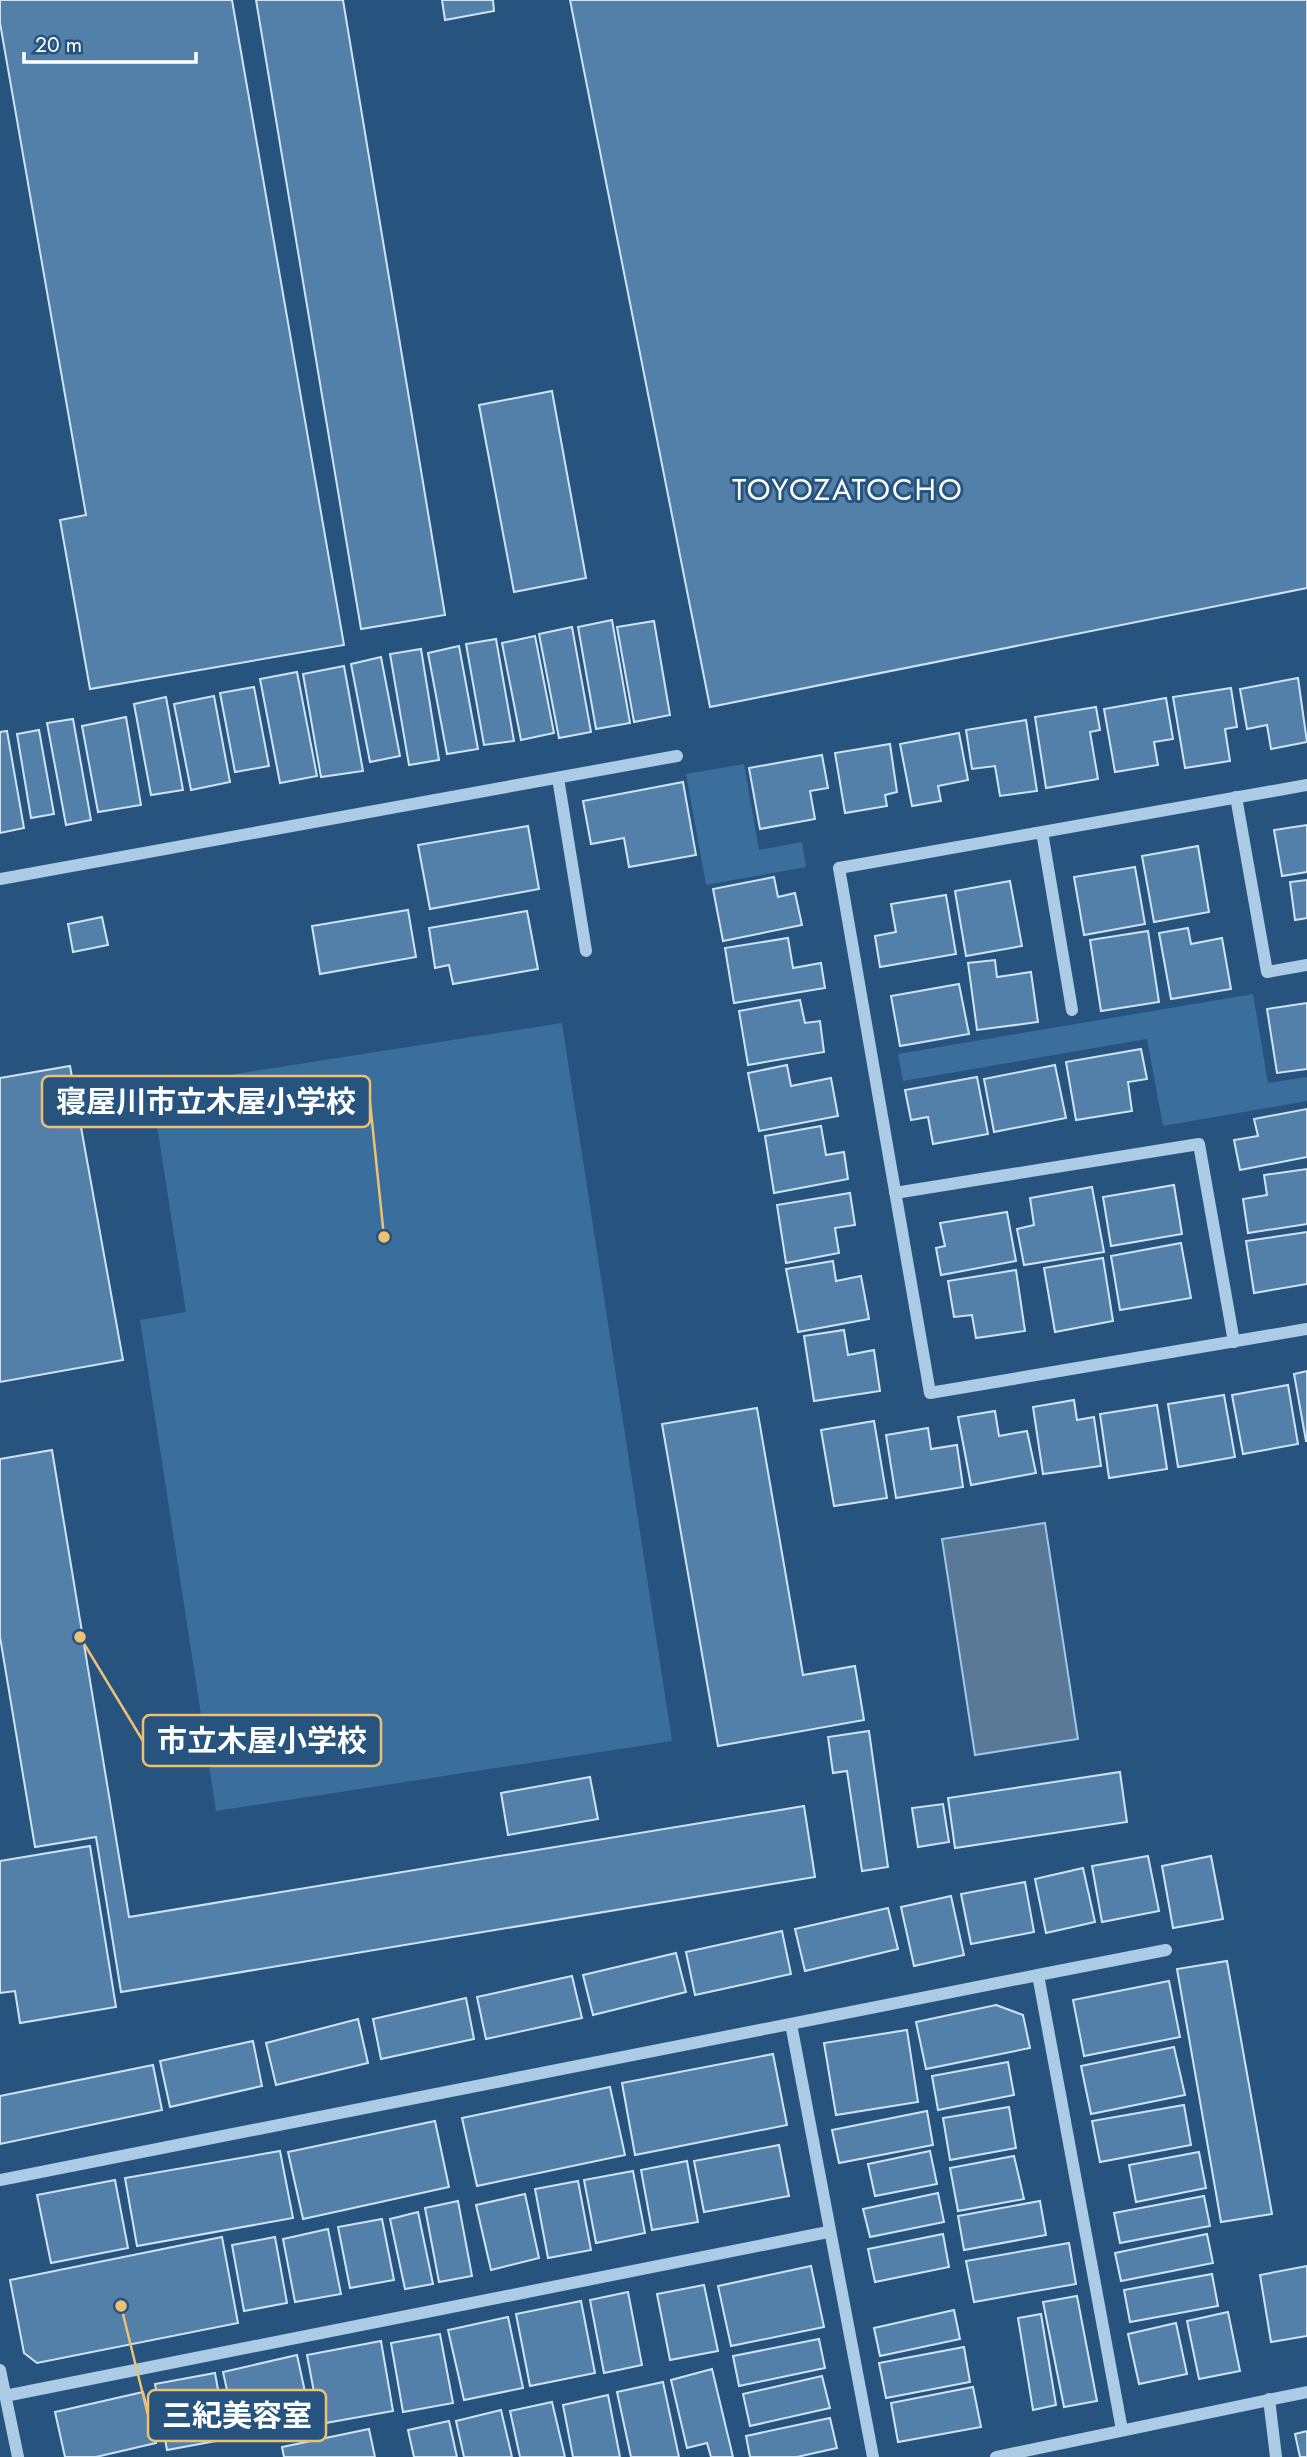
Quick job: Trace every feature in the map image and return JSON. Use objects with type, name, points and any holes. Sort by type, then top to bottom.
[{"type":"street","points":[[0,879],[677,756]]},
{"type":"street","points":[[558,778],[586,951]]},
{"type":"street","points":[[1307,785],[839,868],[930,1393],[1307,1329]]},
{"type":"street","points":[[1236,797],[1267,972],[1307,965]]},
{"type":"street","points":[[1042,832],[1072,1010]]},
{"type":"street","points":[[895,1193],[1199,1144],[1234,1342]]},
{"type":"street","points":[[0,2180],[1166,1950]]},
{"type":"street","points":[[1038,1975],[1122,2430]]},
{"type":"street","points":[[791,2024],[828,2232],[873,2457]]},
{"type":"street","points":[[5,2396],[828,2232]]},
{"type":"street","points":[[0,2370],[18,2457]]},
{"type":"street","points":[[996,2457],[1307,2392]]},
{"type":"street","points":[[1269,2399],[1276,2457]]},
{"type":"shaded area","points":[[744,764],[759,850],[802,842],[806,867],[706,885],[686,774]]},
{"type":"shaded area","points":[[1253,994],[1268,1083],[1307,1077],[1307,1101],[1163,1126],[1147,1039],[903,1081],[898,1054]]},
{"type":"shaded area","points":[[562,1023],[672,1741],[216,1811],[140,1320],[186,1312],[151,1087]]},
{"type":"shaded area","points":[[1045,1523],[1078,1739],[975,1755],[942,1539]]},
{"type":"building","points":[[0,0],[232,0],[344,645],[90,689],[60,520],[86,515],[0,23]]},
{"type":"building","points":[[256,0],[343,0],[445,615],[361,629]]},
{"type":"building","points":[[442,0],[493,0],[494,11],[445,20]]},
{"type":"building","points":[[570,0],[1307,0],[1307,588],[710,707]]},
{"type":"building","points":[[552,391],[586,578],[514,592],[479,405]]},
{"type":"building","points":[[612,620],[630,723],[596,729],[578,627]]},
{"type":"building","points":[[654,621],[670,715],[634,722],[617,627]]},
{"type":"building","points":[[572,627],[591,732],[559,738],[539,634]]},
{"type":"building","points":[[535,636],[554,733],[521,740],[502,643]]},
{"type":"building","points":[[496,639],[514,741],[484,745],[466,644]]},
{"type":"building","points":[[459,646],[478,749],[447,754],[428,653]]},
{"type":"building","points":[[421,649],[439,760],[409,765],[390,654]]},
{"type":"building","points":[[381,657],[400,756],[370,762],[351,664]]},
{"type":"building","points":[[344,666],[363,771],[321,777],[303,674]]},
{"type":"building","points":[[297,672],[317,776],[280,783],[260,679]]},
{"type":"building","points":[[1298,678],[1307,742],[1271,749],[1267,725],[1247,729],[1240,689]]},
{"type":"building","points":[[254,687],[269,766],[235,772],[220,693]]},
{"type":"building","points":[[1231,688],[1237,727],[1225,729],[1230,761],[1185,768],[1173,697]]},
{"type":"building","points":[[214,696],[230,782],[191,790],[174,704]]},
{"type":"building","points":[[166,697],[183,790],[151,795],[134,704]]},
{"type":"building","points":[[1166,698],[1173,739],[1154,742],[1158,765],[1115,772],[1104,709]]},
{"type":"building","points":[[1096,707],[1100,730],[1090,732],[1098,779],[1046,788],[1035,717]]},
{"type":"building","points":[[126,717],[141,805],[98,812],[82,726]]},
{"type":"building","points":[[73,719],[91,820],[66,825],[47,723]]},
{"type":"building","points":[[1026,720],[1037,791],[1000,796],[995,766],[972,769],[966,730]]},
{"type":"building","points":[[39,730],[54,814],[31,818],[17,734]]},
{"type":"building","points":[[7,731],[24,828],[0,833],[0,732]]},
{"type":"building","points":[[959,733],[968,780],[938,786],[941,801],[912,806],[900,744]]},
{"type":"building","points":[[890,744],[897,792],[885,795],[887,806],[845,813],[835,753]]},
{"type":"building","points":[[822,755],[828,788],[810,791],[815,819],[760,829],[749,768]]},
{"type":"building","points":[[683,782],[696,855],[629,867],[624,838],[591,844],[583,801]]},
{"type":"building","points":[[1307,825],[1307,872],[1282,876],[1274,830]]},
{"type":"building","points":[[528,826],[539,889],[430,909],[418,845]]},
{"type":"building","points":[[1198,846],[1209,912],[1154,922],[1142,856]]},
{"type":"building","points":[[1135,867],[1145,924],[1084,935],[1074,877]]},
{"type":"building","points":[[774,877],[778,897],[795,893],[802,925],[723,941],[713,889]]},
{"type":"building","points":[[1307,880],[1307,918],[1295,920],[1290,882]]},
{"type":"building","points":[[1010,881],[1022,946],[966,956],[955,891]]},
{"type":"building","points":[[946,895],[956,954],[880,967],[875,936],[896,932],[891,904]]},
{"type":"building","points":[[408,910],[416,957],[320,974],[312,926]]},
{"type":"building","points":[[527,911],[538,969],[453,984],[449,965],[435,968],[429,928]]},
{"type":"building","points":[[102,917],[108,945],[73,952],[68,924]]},
{"type":"building","points":[[1188,928],[1191,944],[1222,938],[1231,989],[1171,999],[1159,933]]},
{"type":"building","points":[[1148,931],[1159,1002],[1101,1011],[1090,940]]},
{"type":"building","points":[[788,938],[793,968],[821,963],[825,988],[734,1003],[725,948]]},
{"type":"building","points":[[995,960],[997,977],[1031,972],[1038,1022],[977,1030],[968,963]]},
{"type":"building","points":[[959,984],[969,1034],[900,1046],[891,996]]},
{"type":"building","points":[[800,1000],[805,1023],[820,1021],[824,1052],[748,1065],[739,1011]]},
{"type":"building","points":[[1307,1003],[1307,1069],[1277,1073],[1267,1009]]},
{"type":"building","points":[[1141,1049],[1147,1079],[1128,1082],[1132,1111],[1076,1120],[1066,1062]]},
{"type":"building","points":[[787,1065],[791,1086],[831,1078],[838,1116],[759,1131],[748,1073]]},
{"type":"building","points":[[1055,1065],[1066,1118],[994,1132],[984,1079]]},
{"type":"building","points":[[70,1066],[123,1360],[0,1382],[0,1078]]},
{"type":"building","points":[[977,1077],[988,1134],[933,1144],[928,1117],[911,1120],[905,1090]]},
{"type":"building","points":[[1307,1109],[1307,1157],[1240,1170],[1234,1140],[1258,1136],[1254,1119]]},
{"type":"building","points":[[821,1126],[826,1155],[844,1152],[848,1179],[774,1193],[765,1136]]},
{"type":"building","points":[[1307,1169],[1307,1224],[1248,1233],[1243,1199],[1267,1195],[1264,1175]]},
{"type":"building","points":[[1174,1185],[1182,1234],[1111,1246],[1103,1197]]},
{"type":"building","points":[[1092,1187],[1104,1252],[1024,1265],[1017,1229],[1034,1225],[1030,1198]]},
{"type":"building","points":[[850,1193],[855,1225],[835,1228],[839,1253],[786,1263],[777,1205]]},
{"type":"building","points":[[1007,1212],[1016,1261],[941,1275],[936,1248],[945,1246],[940,1223]]},
{"type":"building","points":[[1307,1232],[1307,1284],[1254,1293],[1246,1241]]},
{"type":"building","points":[[1181,1243],[1191,1298],[1120,1310],[1111,1256]]},
{"type":"building","points":[[1103,1258],[1113,1321],[1055,1332],[1044,1268]]},
{"type":"building","points":[[833,1261],[836,1281],[861,1276],[869,1319],[798,1332],[786,1269]]},
{"type":"building","points":[[1016,1270],[1025,1331],[976,1338],[972,1315],[954,1317],[948,1281]]},
{"type":"building","points":[[844,1330],[848,1355],[874,1350],[880,1391],[814,1401],[804,1336]]},
{"type":"building","points":[[1307,1371],[1307,1441],[1306,1441],[1294,1374]]},
{"type":"building","points":[[1288,1385],[1298,1444],[1243,1454],[1232,1395]]},
{"type":"building","points":[[1224,1395],[1235,1457],[1178,1467],[1168,1404]]},
{"type":"building","points":[[1074,1400],[1077,1420],[1094,1417],[1101,1466],[1043,1474],[1033,1407]]},
{"type":"building","points":[[1157,1405],[1167,1469],[1109,1478],[1100,1414]]},
{"type":"building","points":[[757,1408],[803,1675],[855,1666],[864,1720],[718,1746],[662,1424]]},
{"type":"building","points":[[995,1411],[999,1436],[1027,1431],[1036,1473],[971,1485],[958,1417]]},
{"type":"building","points":[[874,1421],[887,1498],[834,1506],[821,1430]]},
{"type":"building","points":[[928,1428],[931,1449],[957,1445],[963,1487],[896,1498],[886,1435]]},
{"type":"building","points":[[52,1450],[129,1917],[804,1806],[815,1877],[121,1992],[96,1837],[35,1847],[0,1637],[0,1459]]},
{"type":"building","points":[[869,1731],[888,1867],[862,1871],[847,1771],[833,1773],[828,1737]]},
{"type":"building","points":[[1120,1772],[1127,1822],[955,1848],[948,1798]]},
{"type":"building","points":[[590,1777],[598,1819],[508,1835],[501,1793]]},
{"type":"building","points":[[943,1804],[949,1842],[918,1847],[912,1808]]},
{"type":"building","points":[[90,1846],[116,2007],[20,2023],[15,1991],[0,1993],[0,1861]]},
{"type":"building","points":[[1148,1856],[1159,1911],[1102,1922],[1092,1866]]},
{"type":"building","points":[[1211,1856],[1223,1919],[1173,1928],[1162,1866]]},
{"type":"building","points":[[1083,1868],[1095,1922],[1046,1933],[1035,1879]]},
{"type":"building","points":[[1025,1882],[1034,1932],[971,1944],[961,1894]]},
{"type":"building","points":[[951,1896],[964,1955],[914,1966],[901,1907]]},
{"type":"building","points":[[888,1908],[898,1949],[805,1971],[795,1929]]},
{"type":"building","points":[[782,1931],[791,1974],[695,1995],[686,1952]]},
{"type":"building","points":[[676,1953],[686,1992],[593,2015],[583,1975]]},
{"type":"building","points":[[1227,1961],[1272,2214],[1221,2222],[1177,1969]]},
{"type":"building","points":[[572,1976],[582,2018],[486,2039],[477,1997]]},
{"type":"building","points":[[1169,1981],[1180,2037],[1084,2056],[1073,2000]]},
{"type":"building","points":[[466,1998],[474,2039],[381,2059],[373,2019]]},
{"type":"building","points":[[996,2005],[1023,2015],[1030,2048],[926,2069],[916,2022]]},
{"type":"building","points":[[358,2019],[368,2063],[276,2085],[266,2043]]},
{"type":"building","points":[[907,2030],[918,2102],[836,2115],[824,2043]]},
{"type":"building","points":[[253,2041],[262,2086],[170,2107],[160,2061]]},
{"type":"building","points":[[1174,2047],[1185,2095],[1091,2114],[1081,2066]]},
{"type":"building","points":[[773,2054],[787,2125],[635,2155],[622,2083]]},
{"type":"building","points":[[1008,2062],[1014,2095],[938,2110],[932,2076]]},
{"type":"building","points":[[153,2065],[162,2110],[0,2144],[0,2096]]},
{"type":"building","points":[[610,2087],[625,2155],[477,2186],[462,2118]]},
{"type":"building","points":[[1184,2105],[1191,2145],[1100,2162],[1092,2121]]},
{"type":"building","points":[[1009,2107],[1016,2148],[950,2160],[943,2118]]},
{"type":"building","points":[[927,2111],[933,2145],[839,2163],[832,2130]]},
{"type":"building","points":[[435,2121],[449,2187],[303,2219],[288,2152]]},
{"type":"building","points":[[779,2145],[789,2196],[704,2212],[694,2161]]},
{"type":"building","points":[[280,2151],[293,2218],[137,2246],[125,2178]]},
{"type":"building","points":[[930,2151],[937,2184],[875,2196],[868,2164]]},
{"type":"building","points":[[1199,2152],[1206,2188],[1136,2202],[1129,2165]]},
{"type":"building","points":[[1014,2156],[1024,2199],[958,2211],[950,2168]]},
{"type":"building","points":[[687,2161],[698,2222],[652,2230],[641,2170]]},
{"type":"building","points":[[633,2171],[645,2233],[596,2243],[584,2180]]},
{"type":"building","points":[[115,2180],[128,2248],[51,2263],[37,2195]]},
{"type":"building","points":[[578,2181],[591,2250],[548,2258],[535,2189]]},
{"type":"building","points":[[938,2193],[944,2222],[870,2237],[863,2209]]},
{"type":"building","points":[[525,2194],[539,2258],[491,2270],[476,2205]]},
{"type":"building","points":[[1204,2196],[1210,2226],[1120,2243],[1114,2213]]},
{"type":"building","points":[[458,2201],[472,2276],[439,2282],[425,2208]]},
{"type":"building","points":[[1040,2201],[1046,2235],[964,2250],[958,2216]]},
{"type":"building","points":[[418,2212],[433,2284],[405,2289],[390,2219]]},
{"type":"building","points":[[382,2219],[394,2280],[350,2288],[338,2227]]},
{"type":"building","points":[[328,2229],[341,2294],[295,2302],[283,2239]]},
{"type":"building","points":[[943,2234],[949,2267],[875,2282],[868,2249]]},
{"type":"building","points":[[1207,2234],[1213,2263],[1121,2281],[1115,2253]]},
{"type":"building","points":[[222,2237],[238,2323],[37,2363],[24,2353],[10,2280]]},
{"type":"building","points":[[275,2237],[287,2303],[244,2311],[232,2245]]},
{"type":"building","points":[[1069,2243],[1076,2284],[974,2302],[966,2261]]},
{"type":"building","points":[[811,2266],[824,2327],[731,2346],[718,2286]]},
{"type":"building","points":[[1307,2266],[1307,2336],[1271,2342],[1260,2275]]},
{"type":"building","points":[[1212,2274],[1218,2306],[1130,2322],[1124,2290]]},
{"type":"building","points":[[704,2285],[718,2351],[670,2360],[657,2294]]},
{"type":"building","points":[[628,2292],[642,2365],[604,2373],[590,2300]]},
{"type":"building","points":[[1077,2296],[1097,2401],[1064,2407],[1043,2302]]},
{"type":"building","points":[[581,2301],[595,2373],[530,2386],[516,2314]]},
{"type":"building","points":[[954,2310],[960,2339],[880,2356],[874,2328]]},
{"type":"building","points":[[1228,2312],[1240,2371],[1199,2379],[1187,2321]]},
{"type":"building","points":[[1041,2314],[1056,2405],[1033,2410],[1018,2318]]},
{"type":"building","points":[[508,2317],[523,2388],[464,2400],[448,2330]]},
{"type":"building","points":[[1176,2323],[1187,2374],[1139,2384],[1128,2334]]},
{"type":"building","points":[[440,2334],[453,2403],[403,2412],[391,2343]]},
{"type":"building","points":[[819,2339],[825,2368],[739,2386],[733,2356]]},
{"type":"building","points":[[381,2341],[393,2411],[320,2424],[307,2355]]},
{"type":"building","points":[[964,2347],[970,2382],[886,2398],[879,2363]]},
{"type":"building","points":[[297,2355],[312,2424],[238,2440],[223,2372]]},
{"type":"building","points":[[712,2369],[733,2457],[711,2457],[707,2443],[687,2448],[671,2380]]},
{"type":"building","points":[[215,2373],[227,2439],[167,2450],[155,2384]]},
{"type":"building","points":[[822,2376],[830,2408],[750,2426],[743,2394]]},
{"type":"building","points":[[663,2382],[679,2457],[631,2457],[617,2392]]},
{"type":"building","points":[[973,2387],[981,2427],[898,2442],[891,2403]]},
{"type":"building","points":[[143,2392],[156,2443],[96,2457],[65,2457],[55,2412]]},
{"type":"building","points":[[608,2395],[620,2457],[573,2457],[563,2405]]},
{"type":"building","points":[[552,2402],[565,2457],[520,2457],[510,2411]]},
{"type":"building","points":[[501,2410],[512,2457],[464,2457],[456,2421]]},
{"type":"building","points":[[830,2418],[837,2448],[797,2457],[750,2457],[746,2436]]},
{"type":"building","points":[[449,2421],[457,2457],[414,2457],[408,2430]]},
{"type":"building","points":[[369,2429],[375,2457],[284,2457],[282,2447]]},
{"type":"building","points":[[1307,2431],[1307,2457],[1300,2457],[1295,2434]]},
{"type":"place","name":"寝屋川市立木屋小学校","points":[[384,1237]]},
{"type":"place","name":"市立木屋小学校","points":[[80,1637]]},
{"type":"place","name":"三紀美容室","points":[[121,2306]]},
{"type":"district","name":"TOYOZATOCHO","points":[[848,490]]}]
